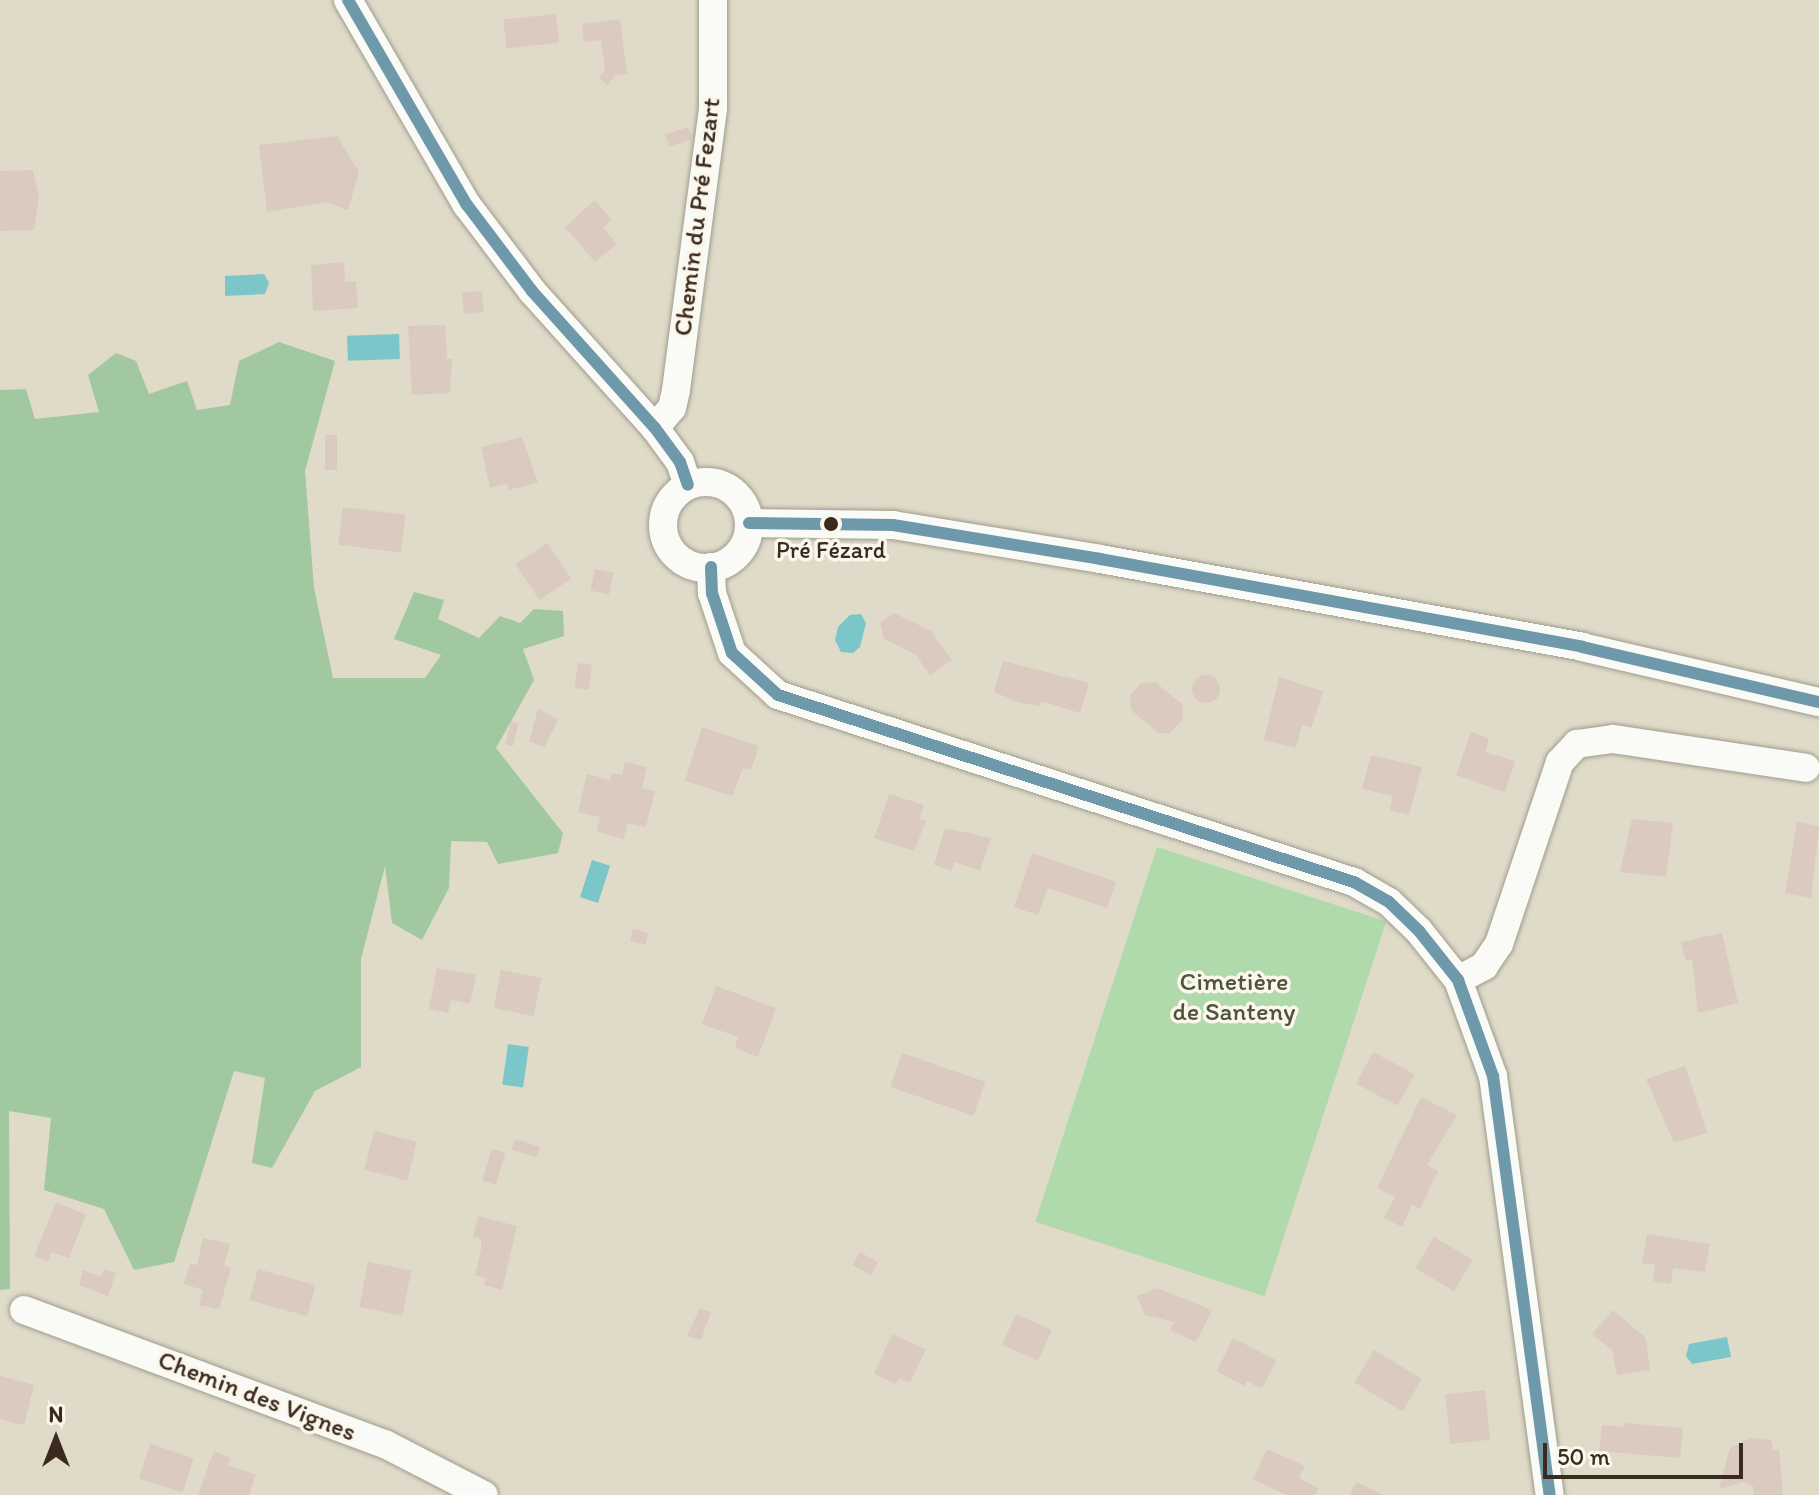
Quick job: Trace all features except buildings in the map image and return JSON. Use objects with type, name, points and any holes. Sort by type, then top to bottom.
[{"type":"street","points":[[348,0],[467,205],[532,291],[655,428],[680,462],[688,485]]},
{"type":"street","name":"Chemin du Pré Fezart","points":[[655,428],[672,408],[678,374],[713,108],[713,0]]},
{"type":"street","points":[[719,483],[733,491],[749,523],[740,551],[711,567],[686,563],[665,540],[666,507],[688,485],[719,483]]},
{"type":"street","points":[[749,523],[893,525],[1100,559],[1582,647],[1819,702]]},
{"type":"street","points":[[711,567],[712,593],[732,653],[778,695],[1354,882],[1389,902],[1458,980],[1493,1076],[1550,1495]]},
{"type":"street","points":[[1458,980],[1484,966],[1499,944],[1560,762],[1577,744],[1613,739],[1806,768]]},
{"type":"street","name":"Chemin des Vignes","points":[[24,1310],[385,1444],[484,1495]]},
{"type":"green space","points":[[279,342],[335,361],[305,471],[314,588],[333,678],[425,678],[441,655],[394,639],[414,592],[444,600],[438,619],[479,638],[500,616],[520,623],[534,609],[563,611],[564,636],[523,649],[534,680],[496,748],[563,833],[558,853],[498,864],[487,842],[451,841],[449,888],[422,940],[392,923],[385,866],[361,959],[361,1067],[315,1091],[272,1168],[252,1163],[265,1078],[234,1071],[174,1262],[134,1270],[104,1209],[44,1190],[51,1118],[9,1111],[10,1289],[0,1290],[0,390],[26,389],[35,419],[99,412],[88,375],[116,353],[136,361],[149,394],[187,381],[197,410],[230,405],[239,361]]},
{"type":"green space","name":"Cimetière de Santeny","points":[[1157,847],[1386,921],[1264,1296],[1035,1222]]},
{"type":"water","points":[[264,274],[269,283],[265,294],[225,296],[225,276]]},
{"type":"water","points":[[399,334],[400,359],[348,361],[347,336]]},
{"type":"water","points":[[861,614],[866,623],[860,647],[853,653],[841,652],[835,640],[838,627],[850,615]]},
{"type":"water","points":[[592,860],[610,866],[598,903],[580,897]]},
{"type":"water","points":[[508,1044],[529,1047],[523,1088],[502,1085]]},
{"type":"water","points":[[1727,1337],[1731,1357],[1692,1364],[1686,1356],[1689,1344]]},
{"type":"transit line","points":[[348,0],[467,205],[532,291],[655,428],[680,462],[688,485]]},
{"type":"transit line","points":[[749,523],[893,525],[1100,559],[1582,647],[1819,702]]},
{"type":"transit line","points":[[711,567],[712,593],[732,653],[778,695],[1354,882],[1389,902],[1419,931],[1458,980],[1493,1076],[1550,1495]]},
{"type":"place","name":"Pré Fézard","points":[[831,524]]}]
